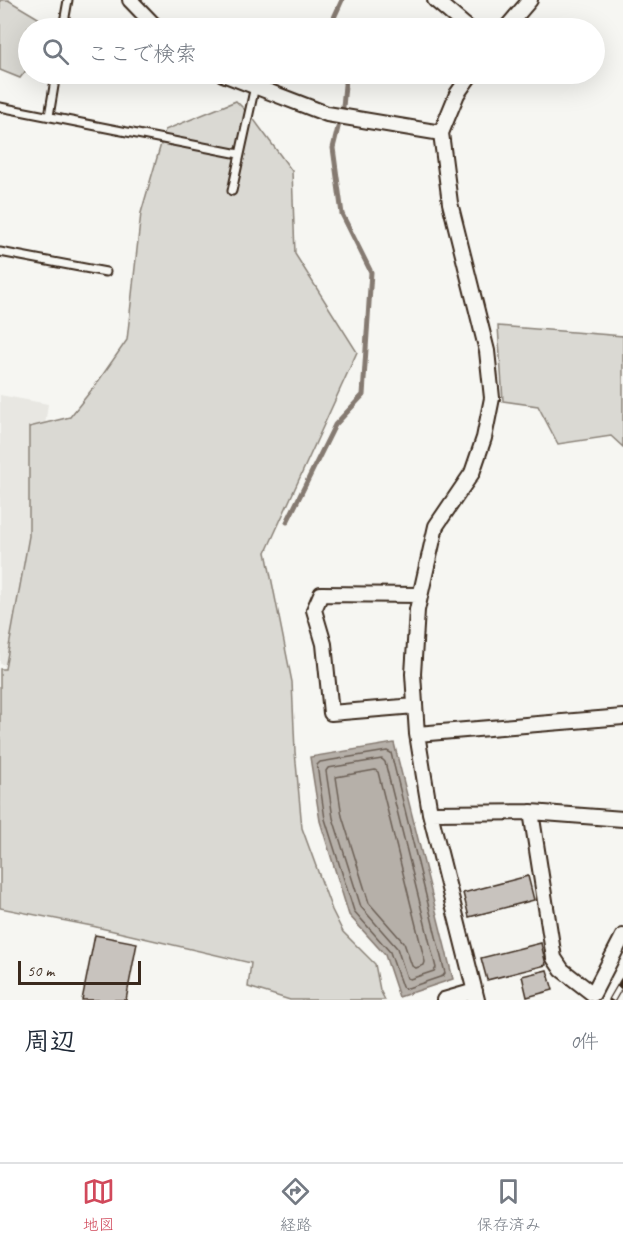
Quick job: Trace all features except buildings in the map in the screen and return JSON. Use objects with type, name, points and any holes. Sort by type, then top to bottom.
[{"type":"street","points":[[130,0],[147,18]]},
{"type":"street","points":[[435,0],[456,18]]},
{"type":"street","points":[[515,18],[530,0]]},
{"type":"street","points":[[248,84],[327,114],[441,133]]},
{"type":"street","points":[[444,1000],[476,996],[430,813],[417,734],[413,674],[417,610],[435,526],[472,473],[484,438],[492,398],[487,351],[450,203],[441,133],[457,94],[464,84]]},
{"type":"street","points":[[415,706],[331,713],[324,644],[314,610],[321,594],[420,595]]},
{"type":"street","points":[[417,734],[623,717]]},
{"type":"street","points":[[430,813],[531,812],[623,819]]},
{"type":"street","points":[[531,812],[554,958],[562,970],[593,994],[623,936]]},
{"type":"lane","points":[[65,18],[68,0]]},
{"type":"lane","points":[[49,116],[54,84]]},
{"type":"lane","points":[[232,191],[255,87]]},
{"type":"lane","points":[[0,107],[239,154]]},
{"type":"lane","points":[[0,252],[106,272]]},
{"type":"shaded area","points":[[0,0],[8,0],[38,18],[18,18],[18,77],[0,70]]},
{"type":"shaded area","points":[[236,101],[252,117],[292,171],[295,254],[357,352],[266,552],[292,682],[302,828],[332,910],[343,932],[375,964],[380,990],[385,1000],[290,1000],[248,987],[251,963],[92,926],[0,908],[0,669],[5,669],[29,536],[29,427],[70,417],[127,340],[141,213],[165,130]]},
{"type":"shaded area","points":[[498,326],[623,336],[623,447],[611,436],[558,444],[538,406],[503,401]]},
{"type":"shaded area","points":[[0,395],[48,404],[11,665],[0,664]]},
{"type":"water","points":[[394,743],[453,979],[399,997],[385,955],[349,915],[320,821],[310,757]]},
{"type":"waterway","points":[[334,18],[342,0]]},
{"type":"waterway","points":[[287,522],[335,425],[363,395],[371,272],[342,214],[333,148],[343,107],[345,84]]},
{"type":"railway","points":[[612,1000],[623,981]]}]
